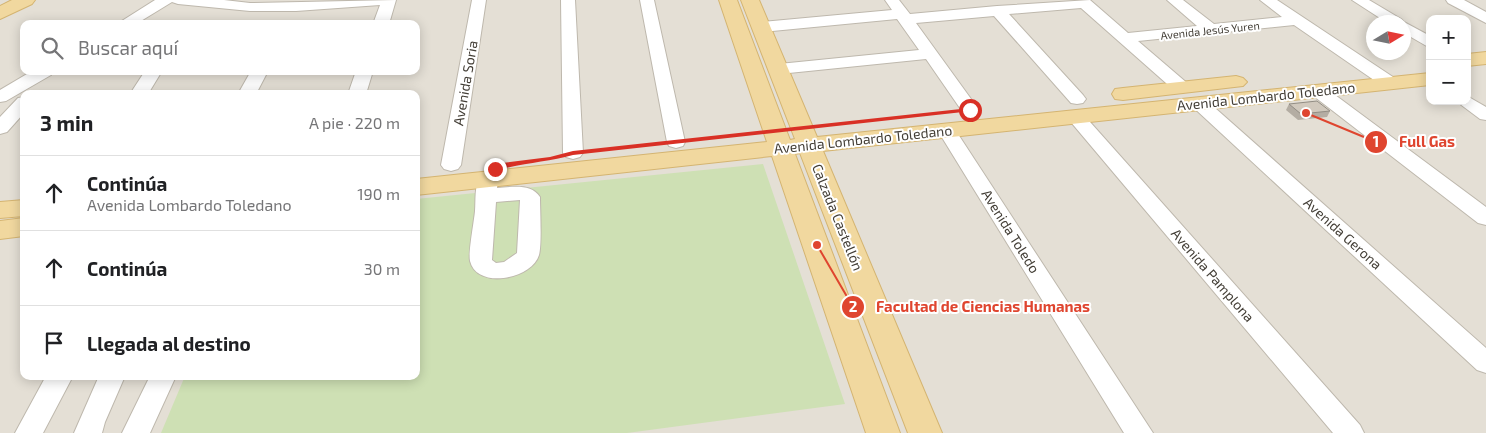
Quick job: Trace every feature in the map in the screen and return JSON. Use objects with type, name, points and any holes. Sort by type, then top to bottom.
[{"type":"main road","points":[[0,13],[26,0]]},
{"type":"main road","name":"Calzada Castellón","points":[[728,0],[883,433]]},
{"type":"main road","name":"Calzada Castellón","points":[[750,0],[925,433]]},
{"type":"main road","points":[[1471,60],[1486,58]]},
{"type":"main road","name":"Avenida Lombardo Toledano","points":[[806,136],[947,131],[1181,87],[1426,64]]},
{"type":"main road","points":[[1471,75],[1486,73]]},
{"type":"main road","name":"Avenida Lombardo Toledano","points":[[420,187],[492,187],[778,139],[970,110],[1200,104],[1426,79]]},
{"type":"main road","name":"Avenida Lombardo Toledano","points":[[420,168],[676,142],[778,139]]},
{"type":"main road","points":[[492,187],[492,172],[500,166],[551,159],[573,153]]},
{"type":"main road","points":[[420,178],[439,175],[451,165]]},
{"type":"main road","points":[[0,210],[20,208]]},
{"type":"main road","points":[[0,230],[20,228]]},
{"type":"street","points":[[132,20],[166,0]]},
{"type":"street","points":[[178,0],[234,7],[296,7],[382,0]]},
{"type":"street","points":[[382,20],[389,0]]},
{"type":"street","name":"Avenida Soria","points":[[451,165],[479,0]]},
{"type":"street","points":[[568,0],[573,153]]},
{"type":"street","points":[[647,0],[676,142]]},
{"type":"street","points":[[892,0],[970,110]]},
{"type":"street","points":[[1174,0],[1212,30]]},
{"type":"street","points":[[1267,0],[1390,83]]},
{"type":"street","points":[[1359,0],[1384,15]]},
{"type":"street","points":[[761,26],[997,10],[1082,1],[1181,87]]},
{"type":"street","points":[[1459,3],[1486,4]]},
{"type":"street","points":[[1459,3],[1486,18]]},
{"type":"street","points":[[288,20],[296,7]]},
{"type":"street","name":"Avenida Pamplona","points":[[997,10],[1350,433]]},
{"type":"street","name":"Avenida Jesús Yuren","points":[[1123,38],[1297,20]]},
{"type":"street","points":[[1411,31],[1426,41]]},
{"type":"street","points":[[779,69],[930,54]]},
{"type":"street","points":[[0,98],[38,75]]},
{"type":"street","points":[[35,90],[48,75]]},
{"type":"street","points":[[142,90],[151,75]]},
{"type":"street","points":[[249,90],[258,75]]},
{"type":"street","points":[[358,90],[364,75]]},
{"type":"street","points":[[1317,90],[1486,218]]},
{"type":"street","name":"Avenida Gerona","points":[[1200,104],[1486,363]]},
{"type":"street","points":[[1471,105],[1486,115]]},
{"type":"street","points":[[0,128],[20,106]]},
{"type":"street","name":"Avenida Toledo","points":[[947,131],[1139,433]]},
{"type":"street","points":[[29,433],[58,380]]},
{"type":"street","points":[[88,433],[110,380]]},
{"type":"street","points":[[136,433],[161,380]]},
{"type":"shaded area","points":[[0,0],[1486,0],[1486,433],[0,433]]},
{"type":"green space","points":[[763,164],[845,404],[627,433],[161,433],[183,380],[420,380],[420,199]]},
{"type":"building","points":[[1317,101],[1330,111],[1301,114],[1289,104]]},
{"type":"place","name":"Full Gas","points":[[1306,113]]},
{"type":"place","name":"Facultad de Ciencias Humanas","points":[[817,245]]},
{"type":"route","points":[[495,169],[503,165],[551,159],[573,153],[970,110]]}]
